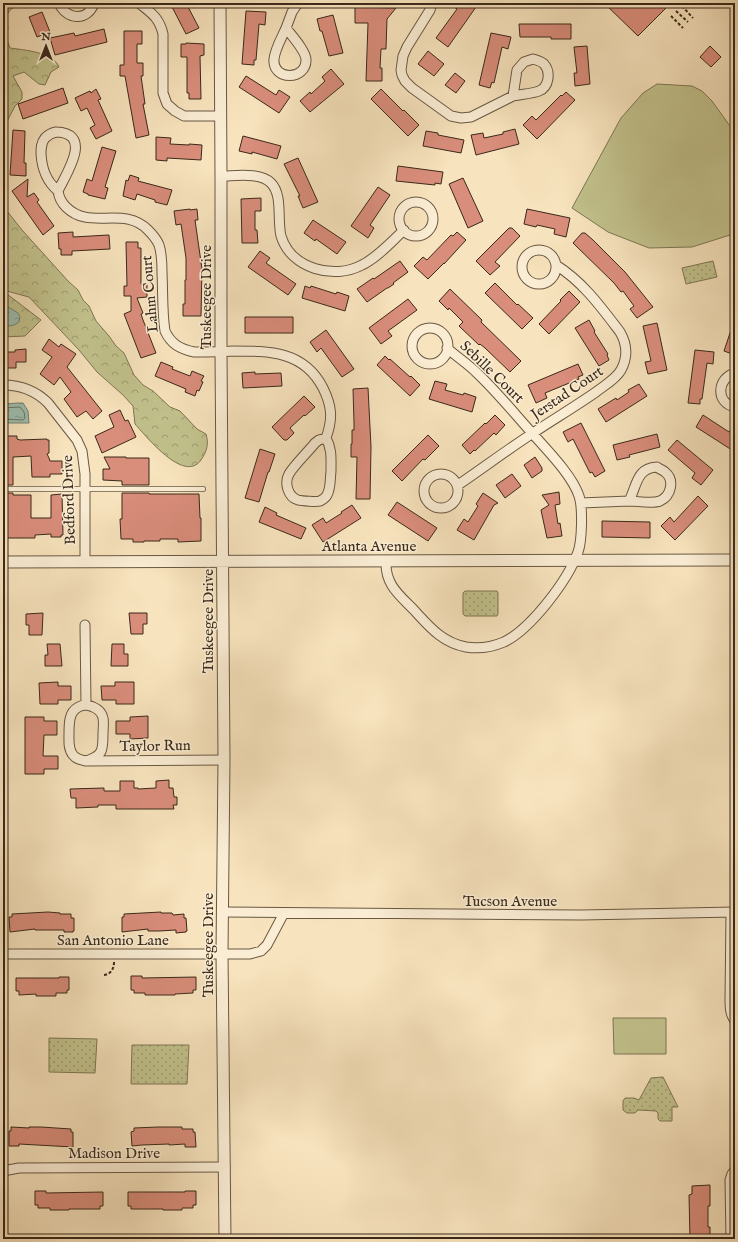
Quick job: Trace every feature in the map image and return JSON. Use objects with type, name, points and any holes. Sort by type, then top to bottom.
[{"type":"street","points":[[59,3],[62,10],[68,15],[75,17],[88,13],[94,3]]},
{"type":"street","points":[[139,3],[152,14],[161,25],[163,34],[164,93],[167,104],[184,116],[221,116]]},
{"type":"street","name":"Tuskeegee Drive","points":[[220,3],[224,760],[222,954],[225,1239]]},
{"type":"street","points":[[286,28],[304,53],[306,59],[303,69],[299,73],[292,76],[284,75],[276,69],[274,54],[292,12],[298,3]]},
{"type":"street","points":[[432,3],[430,10],[403,56],[401,70],[405,81],[412,88],[451,116],[461,118],[471,117],[513,96],[539,91],[548,81],[549,72],[544,64],[533,59],[520,65],[516,74],[513,96]]},
{"type":"street","name":"Lahm Court","points":[[58,191],[51,186],[44,174],[41,158],[41,146],[49,134],[62,132],[70,136],[76,147],[74,157],[58,191],[59,199],[75,215],[85,218],[128,219],[140,223],[147,229],[159,245],[161,254],[164,324],[168,339],[175,345],[189,351],[221,351]]},
{"type":"street","points":[[221,176],[258,177],[270,182],[277,193],[279,222],[282,237],[285,243],[292,254],[300,261],[316,269],[339,272],[356,268],[375,257],[404,230]]},
{"type":"street","name":"Jerstad Court","points":[[458,485],[532,433],[577,405],[610,381],[621,370],[625,358],[626,346],[620,332],[588,293],[574,279],[556,265]]},
{"type":"street","name":"Sebille Court","points":[[386,561],[386,573],[393,589],[438,635],[455,644],[476,648],[504,642],[517,633],[540,611],[551,598],[575,560],[580,545],[581,503],[579,495],[567,475],[549,451],[477,372],[447,348]]},
{"type":"street","points":[[221,351],[267,352],[281,354],[300,362],[315,376],[328,397],[331,420],[326,438],[332,452],[330,487],[328,494],[320,501],[298,500],[292,497],[287,485],[289,475],[315,443],[326,438]]},
{"type":"street","points":[[735,373],[728,376],[724,380],[720,392],[727,403],[735,407]]},
{"type":"street","name":"Bedford Drive","points":[[3,385],[13,385],[36,393],[48,402],[77,440],[82,451],[84,462],[84,561]]},
{"type":"street","points":[[581,503],[629,501],[656,502],[668,495],[671,487],[669,476],[665,471],[657,467],[643,471],[638,478],[629,501]]},
{"type":"street","name":"Atlanta Avenue","points":[[3,562],[735,560]]},
{"type":"street","points":[[86,625],[86,705],[78,707],[71,715],[69,720],[70,749],[73,755],[86,761]]},
{"type":"street","name":"Taylor Run","points":[[86,705],[97,709],[103,718],[103,748],[100,754],[95,758],[86,761]]},
{"type":"street","name":"Taylor Run","points":[[86,761],[224,760]]},
{"type":"street","name":"Tucson Avenue","points":[[223,912],[582,915],[733,912]]},
{"type":"street","points":[[733,912],[730,1010],[735,1021]]},
{"type":"street","points":[[222,954],[250,954],[261,951],[267,945],[284,913]]},
{"type":"street","name":"San Antonio Lane","points":[[3,954],[222,954]]},
{"type":"street","name":"Madison Drive","points":[[3,1171],[18,1168],[225,1167]]},
{"type":"street","points":[[731,1239],[730,1180],[735,1170]]},
{"type":"lane","points":[[3,489],[202,489]]},
{"type":"path","points":[[580,7],[585,3]]},
{"type":"path","points":[[682,6],[693,18]]},
{"type":"path","points":[[676,10],[688,22]]},
{"type":"path","points":[[671,16],[683,28]]},
{"type":"path","points":[[104,975],[109,974],[114,967],[114,961]]},
{"type":"green space","points":[[3,3],[18,3],[17,6],[11,9],[5,17],[8,27],[6,37],[10,48],[45,55],[56,62],[59,67],[51,72],[45,85],[39,84],[24,72],[13,76],[22,92],[22,99],[15,106],[3,129]]},
{"type":"green space","points":[[657,84],[692,86],[702,91],[712,101],[735,133],[735,232],[730,235],[692,247],[649,248],[608,232],[572,208],[621,118],[643,93]]},
{"type":"green space","points":[[3,206],[22,230],[78,290],[83,300],[89,306],[96,321],[116,346],[124,353],[134,375],[143,385],[153,391],[170,407],[180,411],[197,429],[206,434],[207,444],[205,454],[194,466],[185,466],[176,462],[156,447],[135,424],[133,406],[97,372],[79,350],[29,297],[3,290]]},
{"type":"green space","points":[[713,261],[717,277],[686,284],[682,268]]},
{"type":"green space","points":[[3,291],[41,320],[25,336],[3,337]]},
{"type":"green space","points":[[465,591],[497,591],[497,616],[465,616],[463,614],[463,593]]},
{"type":"green space","points":[[613,1018],[666,1018],[666,1054],[614,1054]]},
{"type":"green space","points":[[49,1038],[97,1039],[95,1073],[49,1072]]},
{"type":"green space","points":[[132,1045],[189,1045],[187,1084],[131,1084]]},
{"type":"green space","points":[[663,1077],[678,1107],[672,1107],[672,1121],[660,1121],[656,1111],[638,1110],[635,1113],[627,1113],[623,1110],[623,1101],[625,1098],[634,1098],[639,1100],[651,1078]]},
{"type":"water","points":[[3,304],[18,313],[20,317],[19,322],[14,325],[3,327]]},
{"type":"water","points":[[23,403],[28,411],[29,423],[3,423],[3,404]]},
{"type":"building","points":[[170,3],[186,3],[199,28],[186,34]]},
{"type":"building","points":[[448,3],[470,3],[476,7],[448,47],[436,38],[457,9]]},
{"type":"building","points":[[604,3],[671,3],[638,36]]},
{"type":"building","points":[[355,7],[396,8],[387,19],[386,49],[381,49],[380,68],[382,68],[382,81],[366,81],[368,23],[355,23]]},
{"type":"building","points":[[246,11],[266,12],[265,25],[259,24],[256,60],[254,60],[254,65],[242,64]]},
{"type":"building","points":[[42,12],[50,32],[37,37],[29,17]]},
{"type":"building","points":[[333,15],[343,53],[329,56],[317,19]]},
{"type":"building","points":[[519,24],[571,24],[571,39],[551,39],[551,37],[520,37]]},
{"type":"building","points":[[104,29],[107,42],[55,55],[50,38],[74,33],[75,36]]},
{"type":"building","points":[[124,31],[142,31],[142,44],[137,44],[137,63],[143,63],[143,76],[141,76],[145,104],[143,104],[149,135],[136,138],[125,76],[120,76],[120,65],[124,65]]},
{"type":"building","points":[[491,33],[511,37],[508,49],[502,47],[494,83],[492,82],[490,88],[479,85]]},
{"type":"building","points":[[181,44],[204,44],[204,55],[200,56],[201,99],[189,99],[189,93],[187,93],[187,57],[181,57]]},
{"type":"building","points":[[587,46],[590,84],[575,86],[574,73],[577,73],[574,47]]},
{"type":"building","points":[[710,46],[721,57],[711,67],[700,57]]},
{"type":"building","points":[[428,51],[444,64],[434,76],[418,64]]},
{"type":"building","points":[[331,69],[344,84],[310,112],[300,101],[310,92],[311,94],[325,81],[322,77]]},
{"type":"building","points":[[455,73],[465,81],[456,93],[445,85]]},
{"type":"building","points":[[246,76],[276,95],[279,90],[290,97],[279,113],[239,87]]},
{"type":"building","points":[[63,88],[68,103],[23,119],[18,104]]},
{"type":"building","points":[[96,89],[101,99],[98,100],[112,131],[96,139],[90,128],[95,125],[87,108],[81,111],[75,98],[90,91],[91,93]]},
{"type":"building","points":[[381,89],[419,125],[408,136],[371,99]]},
{"type":"building","points":[[566,92],[575,100],[537,139],[523,125],[532,116],[536,120],[561,95],[562,96]]},
{"type":"building","points":[[515,129],[519,144],[476,155],[471,135],[483,133],[484,138],[503,134],[503,132]]},
{"type":"building","points":[[13,130],[25,131],[24,163],[26,163],[26,176],[10,175]]},
{"type":"building","points":[[426,131],[464,140],[461,153],[423,146]]},
{"type":"building","points":[[243,136],[281,146],[277,159],[252,152],[252,154],[239,151]]},
{"type":"building","points":[[156,137],[171,138],[170,144],[202,145],[201,160],[167,158],[167,161],[156,160]]},
{"type":"building","points":[[102,147],[116,151],[105,187],[108,188],[105,199],[88,195],[83,192],[87,179],[92,181]]},
{"type":"building","points":[[298,158],[318,202],[303,208],[298,196],[300,196],[284,164]]},
{"type":"building","points":[[398,166],[443,172],[441,184],[435,183],[435,185],[396,181]]},
{"type":"building","points":[[130,175],[139,178],[138,181],[172,190],[167,205],[155,202],[155,200],[137,194],[135,200],[123,196],[126,180],[128,181]]},
{"type":"building","points":[[463,178],[483,221],[468,228],[449,184]]},
{"type":"building","points":[[28,179],[27,197],[34,193],[39,200],[37,202],[54,226],[43,235],[12,191]]},
{"type":"building","points":[[378,187],[390,195],[370,225],[374,228],[368,238],[351,226]]},
{"type":"building","points":[[261,198],[261,211],[255,211],[255,230],[257,230],[258,243],[242,243],[241,199]]},
{"type":"building","points":[[197,209],[198,220],[195,220],[202,269],[201,316],[183,316],[183,304],[185,304],[186,258],[181,224],[176,225],[174,211]]},
{"type":"building","points":[[527,209],[570,218],[566,237],[554,234],[555,229],[524,224]]},
{"type":"building","points":[[313,220],[346,242],[337,254],[316,239],[315,241],[304,233]]},
{"type":"building","points":[[509,228],[512,228],[520,236],[495,262],[500,266],[490,275],[476,261]]},
{"type":"building","points":[[73,232],[73,237],[109,235],[110,249],[72,251],[72,255],[61,255],[58,233]]},
{"type":"building","points":[[457,232],[466,240],[428,279],[414,266],[423,257],[427,260],[451,235],[453,236]]},
{"type":"building","points":[[582,233],[585,233],[593,240],[625,272],[653,307],[637,318],[630,309],[634,306],[623,291],[621,292],[614,283],[573,243]]},
{"type":"building","points":[[126,242],[138,242],[138,248],[141,248],[141,284],[147,284],[147,297],[137,298],[143,313],[141,314],[143,320],[156,353],[141,358],[124,314],[131,311],[131,296],[124,296],[124,286],[127,286]]},
{"type":"building","points":[[260,251],[270,258],[266,263],[296,284],[288,295],[248,267]]},
{"type":"building","points":[[400,261],[408,272],[393,283],[394,284],[367,302],[357,289]]},
{"type":"building","points":[[495,283],[517,305],[518,304],[533,318],[522,329],[485,293]]},
{"type":"building","points":[[305,286],[310,288],[311,286],[336,294],[337,292],[349,296],[345,311],[302,298]]},
{"type":"building","points":[[450,289],[521,361],[510,372],[459,326],[463,322],[449,308],[448,310],[439,301]]},
{"type":"building","points":[[569,291],[580,302],[549,334],[539,324]]},
{"type":"building","points":[[408,299],[417,310],[388,331],[392,336],[381,344],[369,328]]},
{"type":"building","points":[[245,317],[293,317],[293,333],[245,333]]},
{"type":"building","points":[[589,320],[595,331],[594,332],[608,354],[609,360],[599,366],[575,328]]},
{"type":"building","points":[[657,323],[667,370],[648,374],[645,362],[651,361],[643,326]]},
{"type":"building","points":[[733,324],[735,324],[735,355],[724,351]]},
{"type":"building","points":[[326,330],[354,369],[342,377],[321,348],[317,352],[310,342]]},
{"type":"building","points":[[49,339],[59,347],[61,344],[76,354],[67,367],[102,411],[93,419],[86,411],[77,417],[64,399],[71,392],[60,377],[54,385],[40,374],[52,357],[42,350]]},
{"type":"building","points":[[26,349],[26,362],[16,362],[16,368],[3,368],[3,352],[15,352],[15,350]]},
{"type":"building","points":[[695,350],[714,352],[713,364],[707,363],[700,404],[688,403]]},
{"type":"building","points":[[385,356],[420,385],[410,396],[377,365]]},
{"type":"building","points":[[161,362],[173,367],[172,369],[190,376],[192,371],[204,376],[201,381],[203,382],[199,391],[197,390],[195,396],[185,392],[186,389],[155,376]]},
{"type":"building","points":[[578,364],[583,375],[578,377],[579,379],[545,393],[547,398],[536,403],[528,385]]},
{"type":"building","points":[[255,372],[255,374],[281,373],[282,386],[243,388],[242,373]]},
{"type":"building","points":[[435,381],[447,384],[445,390],[463,395],[464,393],[476,397],[472,412],[429,399]]},
{"type":"building","points":[[639,384],[647,396],[606,422],[598,409],[616,398],[617,400],[629,392],[628,390]]},
{"type":"building","points":[[368,388],[371,447],[370,499],[356,499],[357,457],[351,457],[352,430],[354,430],[353,389]]},
{"type":"building","points":[[304,396],[315,407],[290,428],[294,433],[287,440],[284,440],[272,427]]},
{"type":"building","points":[[120,410],[125,421],[128,420],[136,437],[102,453],[95,436],[114,427],[109,415]]},
{"type":"building","points":[[495,415],[505,425],[496,435],[494,433],[470,454],[462,445]]},
{"type":"building","points":[[703,415],[729,432],[735,422],[735,452],[696,427]]},
{"type":"building","points":[[581,423],[605,471],[595,477],[592,472],[590,473],[573,439],[568,442],[563,432]]},
{"type":"building","points":[[657,434],[660,447],[629,455],[630,457],[617,460],[613,445]]},
{"type":"building","points":[[428,435],[439,446],[425,460],[423,459],[402,481],[392,471]]},
{"type":"building","points":[[3,436],[17,436],[17,439],[20,440],[49,440],[49,453],[47,454],[50,461],[62,461],[62,474],[50,474],[50,477],[32,477],[31,456],[13,457],[13,485],[3,485]]},
{"type":"building","points":[[677,440],[713,470],[701,485],[692,478],[695,473],[668,450]]},
{"type":"building","points":[[260,449],[275,454],[259,502],[245,498]]},
{"type":"building","points":[[104,457],[149,458],[149,485],[122,485],[122,481],[103,480],[103,469],[110,469]]},
{"type":"building","points":[[535,457],[542,468],[542,471],[532,478],[524,465]]},
{"type":"building","points":[[512,474],[521,486],[505,498],[496,485]]},
{"type":"building","points":[[559,492],[560,504],[555,505],[558,524],[560,523],[562,536],[547,538],[541,510],[549,505],[542,495]]},
{"type":"building","points":[[3,493],[13,493],[13,495],[31,495],[31,518],[51,518],[51,495],[62,494],[63,535],[61,535],[61,537],[51,537],[51,534],[35,535],[35,538],[3,538]]},
{"type":"building","points":[[122,493],[199,494],[201,541],[178,542],[178,539],[160,539],[160,541],[133,542],[133,539],[121,539],[120,519],[122,519]]},
{"type":"building","points":[[483,493],[498,503],[494,505],[474,540],[457,530],[464,519],[468,522],[478,506],[476,504]]},
{"type":"building","points":[[698,496],[708,506],[675,540],[661,526],[670,517],[674,522]]},
{"type":"building","points":[[397,502],[437,528],[428,541],[388,515]]},
{"type":"building","points":[[352,505],[361,518],[323,542],[312,525],[323,518],[326,523]]},
{"type":"building","points":[[265,507],[277,513],[276,515],[306,528],[301,539],[259,522]]},
{"type":"building","points":[[602,521],[650,522],[650,538],[602,537]]},
{"type":"building","points":[[43,613],[42,635],[29,635],[29,625],[26,625],[26,614]]},
{"type":"building","points":[[129,613],[147,613],[147,624],[143,624],[143,634],[131,634]]},
{"type":"building","points":[[47,644],[60,644],[62,666],[45,666],[45,655],[48,655]]},
{"type":"building","points":[[112,644],[124,644],[124,654],[128,654],[128,666],[111,666]]},
{"type":"building","points":[[58,682],[58,686],[71,686],[71,700],[58,700],[58,704],[40,704],[39,683]]},
{"type":"building","points":[[115,682],[134,682],[134,704],[116,704],[116,700],[102,700],[101,686],[115,686]]},
{"type":"building","points":[[148,716],[148,738],[130,739],[130,734],[116,734],[116,721],[130,721],[130,717]]},
{"type":"building","points":[[25,717],[44,717],[44,721],[57,721],[57,735],[44,735],[43,756],[58,756],[58,769],[44,769],[44,774],[25,774]]},
{"type":"building","points":[[169,780],[169,788],[173,788],[174,797],[177,797],[177,805],[173,805],[174,809],[116,809],[116,805],[98,805],[98,807],[76,808],[76,798],[71,798],[70,789],[104,788],[104,791],[120,791],[120,781],[134,781],[134,788],[138,789],[156,788],[156,781]]},
{"type":"building","points":[[48,912],[71,914],[71,918],[74,918],[74,931],[64,932],[64,930],[35,929],[10,932],[9,917],[12,917],[12,914]]},
{"type":"building","points":[[161,912],[172,913],[173,915],[184,914],[184,918],[186,918],[187,931],[176,933],[176,930],[148,931],[148,929],[122,932],[122,917],[124,917],[124,914]]},
{"type":"building","points":[[131,976],[142,976],[142,978],[196,977],[196,990],[193,990],[193,993],[175,995],[145,995],[145,993],[134,993],[134,990],[131,990]]},
{"type":"building","points":[[69,977],[69,990],[67,990],[67,993],[56,993],[56,996],[36,996],[36,994],[19,995],[19,991],[16,991],[16,978]]},
{"type":"building","points":[[11,1127],[71,1129],[71,1132],[73,1132],[73,1147],[19,1144],[19,1146],[9,1146],[9,1131],[11,1131]]},
{"type":"building","points":[[182,1127],[182,1129],[193,1129],[193,1132],[195,1132],[196,1147],[185,1147],[185,1144],[132,1146],[131,1132],[134,1131],[134,1128]]},
{"type":"building","points":[[710,1185],[708,1227],[710,1227],[710,1239],[690,1239],[689,1195],[692,1194],[692,1186]]},
{"type":"building","points":[[35,1191],[46,1191],[46,1193],[103,1192],[103,1206],[100,1206],[100,1209],[69,1210],[50,1210],[50,1208],[38,1208],[38,1205],[35,1205]]},
{"type":"building","points":[[196,1191],[196,1205],[193,1205],[193,1208],[182,1208],[182,1210],[163,1210],[131,1209],[131,1206],[128,1206],[128,1192]]}]
